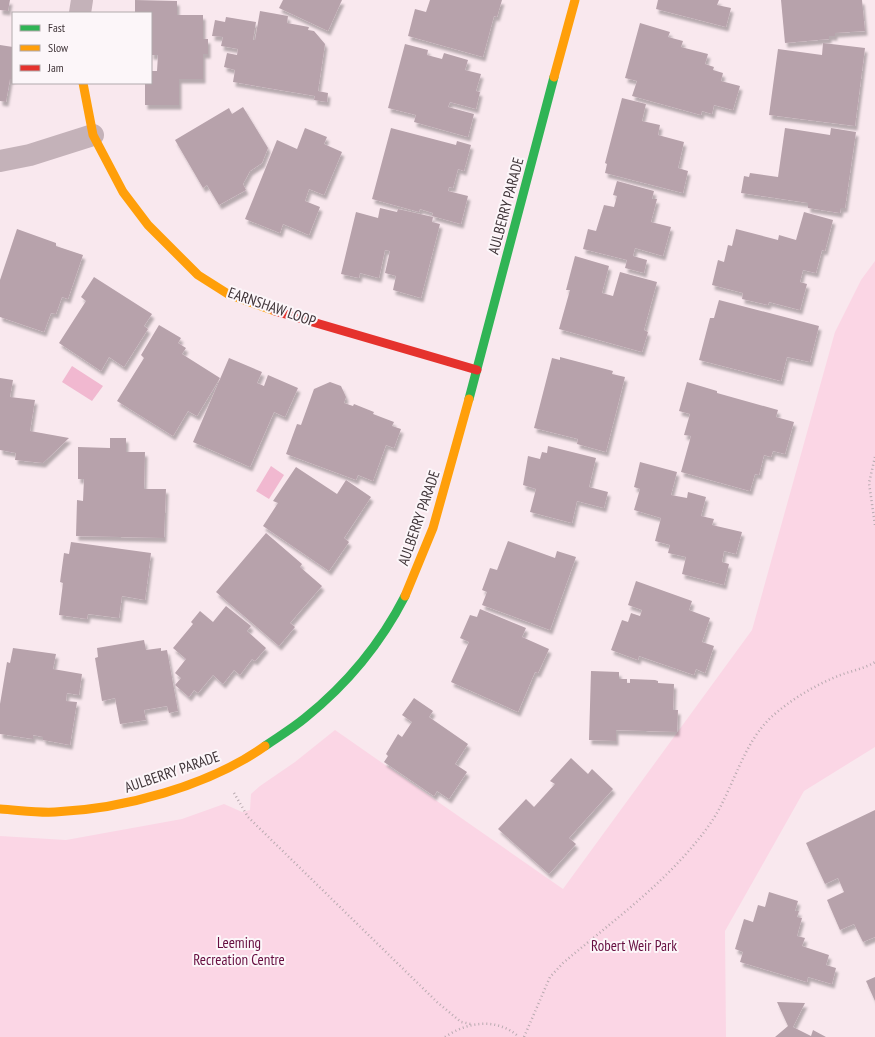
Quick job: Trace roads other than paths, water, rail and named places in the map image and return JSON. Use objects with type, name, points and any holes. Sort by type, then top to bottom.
[{"type":"main road","name":"AULBERRY PARADE","points":[[0,809],[71,812],[112,807],[168,792],[229,768],[282,736],[336,691],[359,666],[380,639],[414,576],[430,539],[439,510],[575,0]]},
{"type":"main road","name":"EARNSHAW LOOP","points":[[83,84],[93,135],[123,192],[148,225],[198,274],[228,294],[265,308],[477,370]]},
{"type":"street","points":[[80,12],[82,0]]},
{"type":"street","points":[[0,161],[30,155],[93,135]]},
{"type":"park label","name":"Robert Weir Park","points":[[634,946]]},
{"type":"park label","name":"Leeming Recreation Centre","points":[[239,952]]}]
